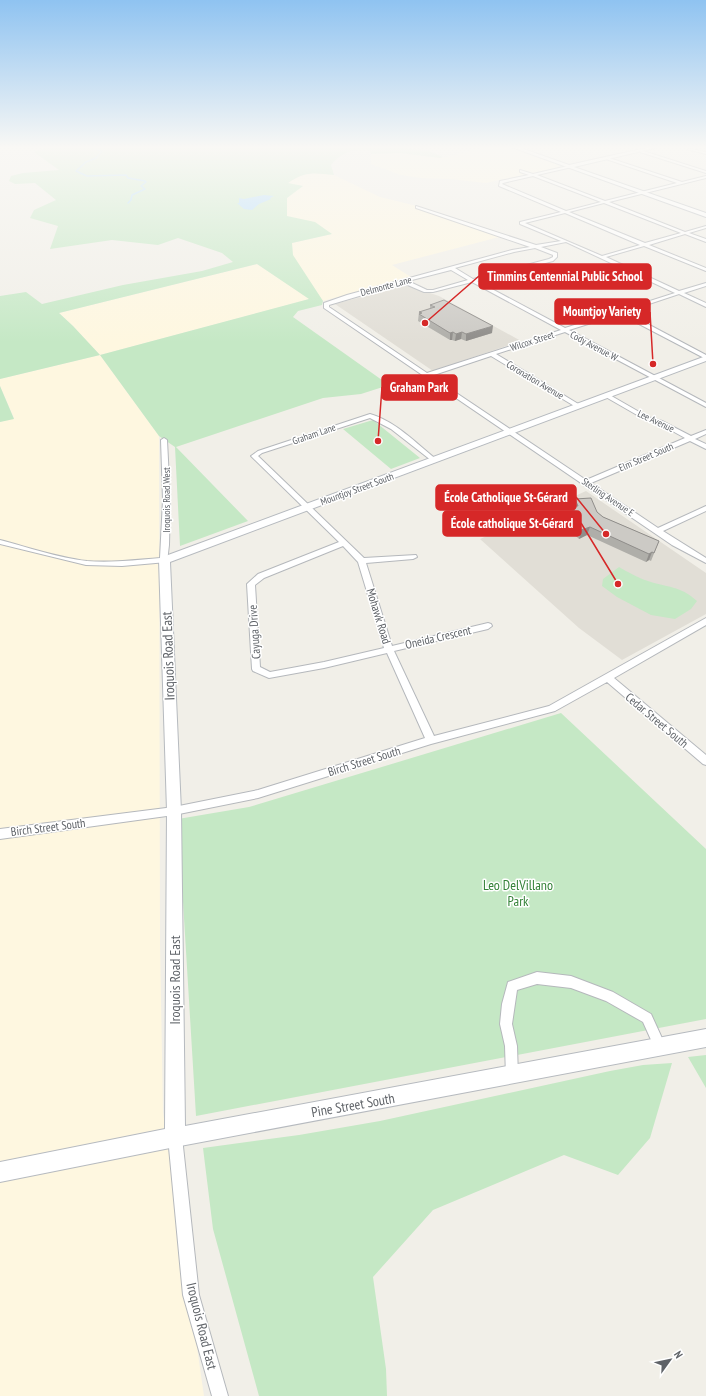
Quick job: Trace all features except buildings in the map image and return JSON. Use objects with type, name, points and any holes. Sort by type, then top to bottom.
[{"type":"street","points":[[403,281],[426,291],[434,291],[551,260],[555,257],[555,254],[536,247],[435,213]]},
{"type":"street","points":[[560,213],[521,223],[566,241],[706,305]]},
{"type":"street","points":[[567,213],[706,270]]},
{"type":"street","points":[[634,213],[706,241]]},
{"type":"street","points":[[602,257],[706,227]]},
{"type":"street","name":"Delmonte Lane","points":[[426,375],[327,308],[326,304],[349,296],[451,268],[566,241]]},
{"type":"street","name":"Cody Avenue W","points":[[451,268],[472,281],[706,405]]},
{"type":"street","name":"Wilcox Street","points":[[426,375],[706,284]]},
{"type":"street","points":[[621,312],[706,357]]},
{"type":"street","name":"Coronation Avenue","points":[[492,354],[578,406]]},
{"type":"street","name":"Mountjoy Street South","points":[[0,542],[86,563],[122,564],[164,560],[606,396],[652,376],[706,357]]},
{"type":"street","name":"Sterling Avenue E","points":[[426,375],[658,531],[706,561]]},
{"type":"street","name":"Lee Avenue","points":[[606,396],[646,418],[660,422],[706,447]]},
{"type":"street","name":"Graham Lane","points":[[307,507],[254,456],[260,452],[370,416],[375,417],[385,423],[434,460]]},
{"type":"street","name":"Elm Street South","points":[[586,482],[706,432]]},
{"type":"street","name":"Iroquois Road West","points":[[164,440],[166,532],[164,560]]},
{"type":"street","name":"Mohawk Road","points":[[307,507],[362,561],[389,649],[431,740]]},
{"type":"street","points":[[658,531],[706,508]]},
{"type":"street","name":"Cayuga Drive","points":[[344,542],[261,576],[251,584],[256,669],[269,675],[324,665],[389,649]]},
{"type":"street","points":[[362,561],[413,557]]},
{"type":"street","name":"Iroquois Road East","points":[[164,560],[174,811],[175,1137],[191,1295],[220,1396]]},
{"type":"street","name":"Birch Street South","points":[[0,834],[174,811],[258,794],[431,740],[552,709],[706,621]]},
{"type":"street","name":"Oneida Crescent","points":[[389,649],[488,626]]},
{"type":"street","name":"Cedar Street South","points":[[608,678],[706,761]]},
{"type":"street","points":[[512,1076],[510,1046],[506,1024],[512,986],[537,978],[571,982],[609,996],[647,1018],[660,1047]]},
{"type":"street","name":"Pine Street South","points":[[0,1172],[175,1137],[512,1076],[706,1038]]},
{"type":"shaded area","points":[[286,213],[439,213],[507,235],[392,265],[411,277],[323,301],[292,255],[292,243],[332,234],[286,216]]},
{"type":"shaded area","points":[[257,264],[310,299],[100,355],[59,313]]},
{"type":"shaded area","points":[[406,285],[439,296],[521,341],[433,371],[335,304]]},
{"type":"shaded area","points":[[100,355],[159,436],[160,942],[163,1112],[204,1396],[0,1396],[0,422],[14,418],[0,386],[0,379]]},
{"type":"shaded area","points":[[586,491],[706,573],[706,614],[622,660],[579,628],[480,539]]},
{"type":"green space","points":[[32,213],[287,213],[287,216],[315,222],[332,234],[292,243],[293,255],[323,301],[322,305],[298,311],[293,317],[389,385],[361,394],[323,398],[176,447],[248,521],[180,546],[175,447],[159,436],[100,355],[0,379],[0,296],[26,292],[42,304],[123,285],[202,271],[233,262],[222,253],[178,238],[158,245],[112,240],[50,249],[58,226],[30,218]],"holes":[[[257,264],[309,299],[100,355],[59,313]]]},
{"type":"green space","points":[[0,386],[14,419],[0,422]]},
{"type":"green space","points":[[373,420],[420,458],[391,469],[343,429]]},
{"type":"green space","points":[[619,567],[644,580],[679,589],[697,601],[691,609],[675,619],[651,615],[617,597],[602,586],[603,579]]},
{"type":"green space","name":"Leo DelVillano Park","points":[[561,713],[706,849],[706,1019],[196,1116],[178,819],[249,807]]},
{"type":"green space","points":[[706,1055],[706,1088],[688,1057]]},
{"type":"green space","points":[[672,1063],[650,1138],[618,1175],[564,1155],[433,1210],[373,1277],[386,1369],[387,1396],[259,1396],[213,1229],[203,1148],[299,1135],[380,1121],[610,1071],[643,1065]]},
{"type":"place","name":"Timmins Centennial Public School","points":[[425,323]]},
{"type":"place","name":"Mountjoy Variety","points":[[653,364]]},
{"type":"place","name":"Graham Park","points":[[378,441]]},
{"type":"place","name":"École Catholique St-Gérard","points":[[606,534]]},
{"type":"place","name":"École catholique St-Gérard","points":[[618,584]]}]
